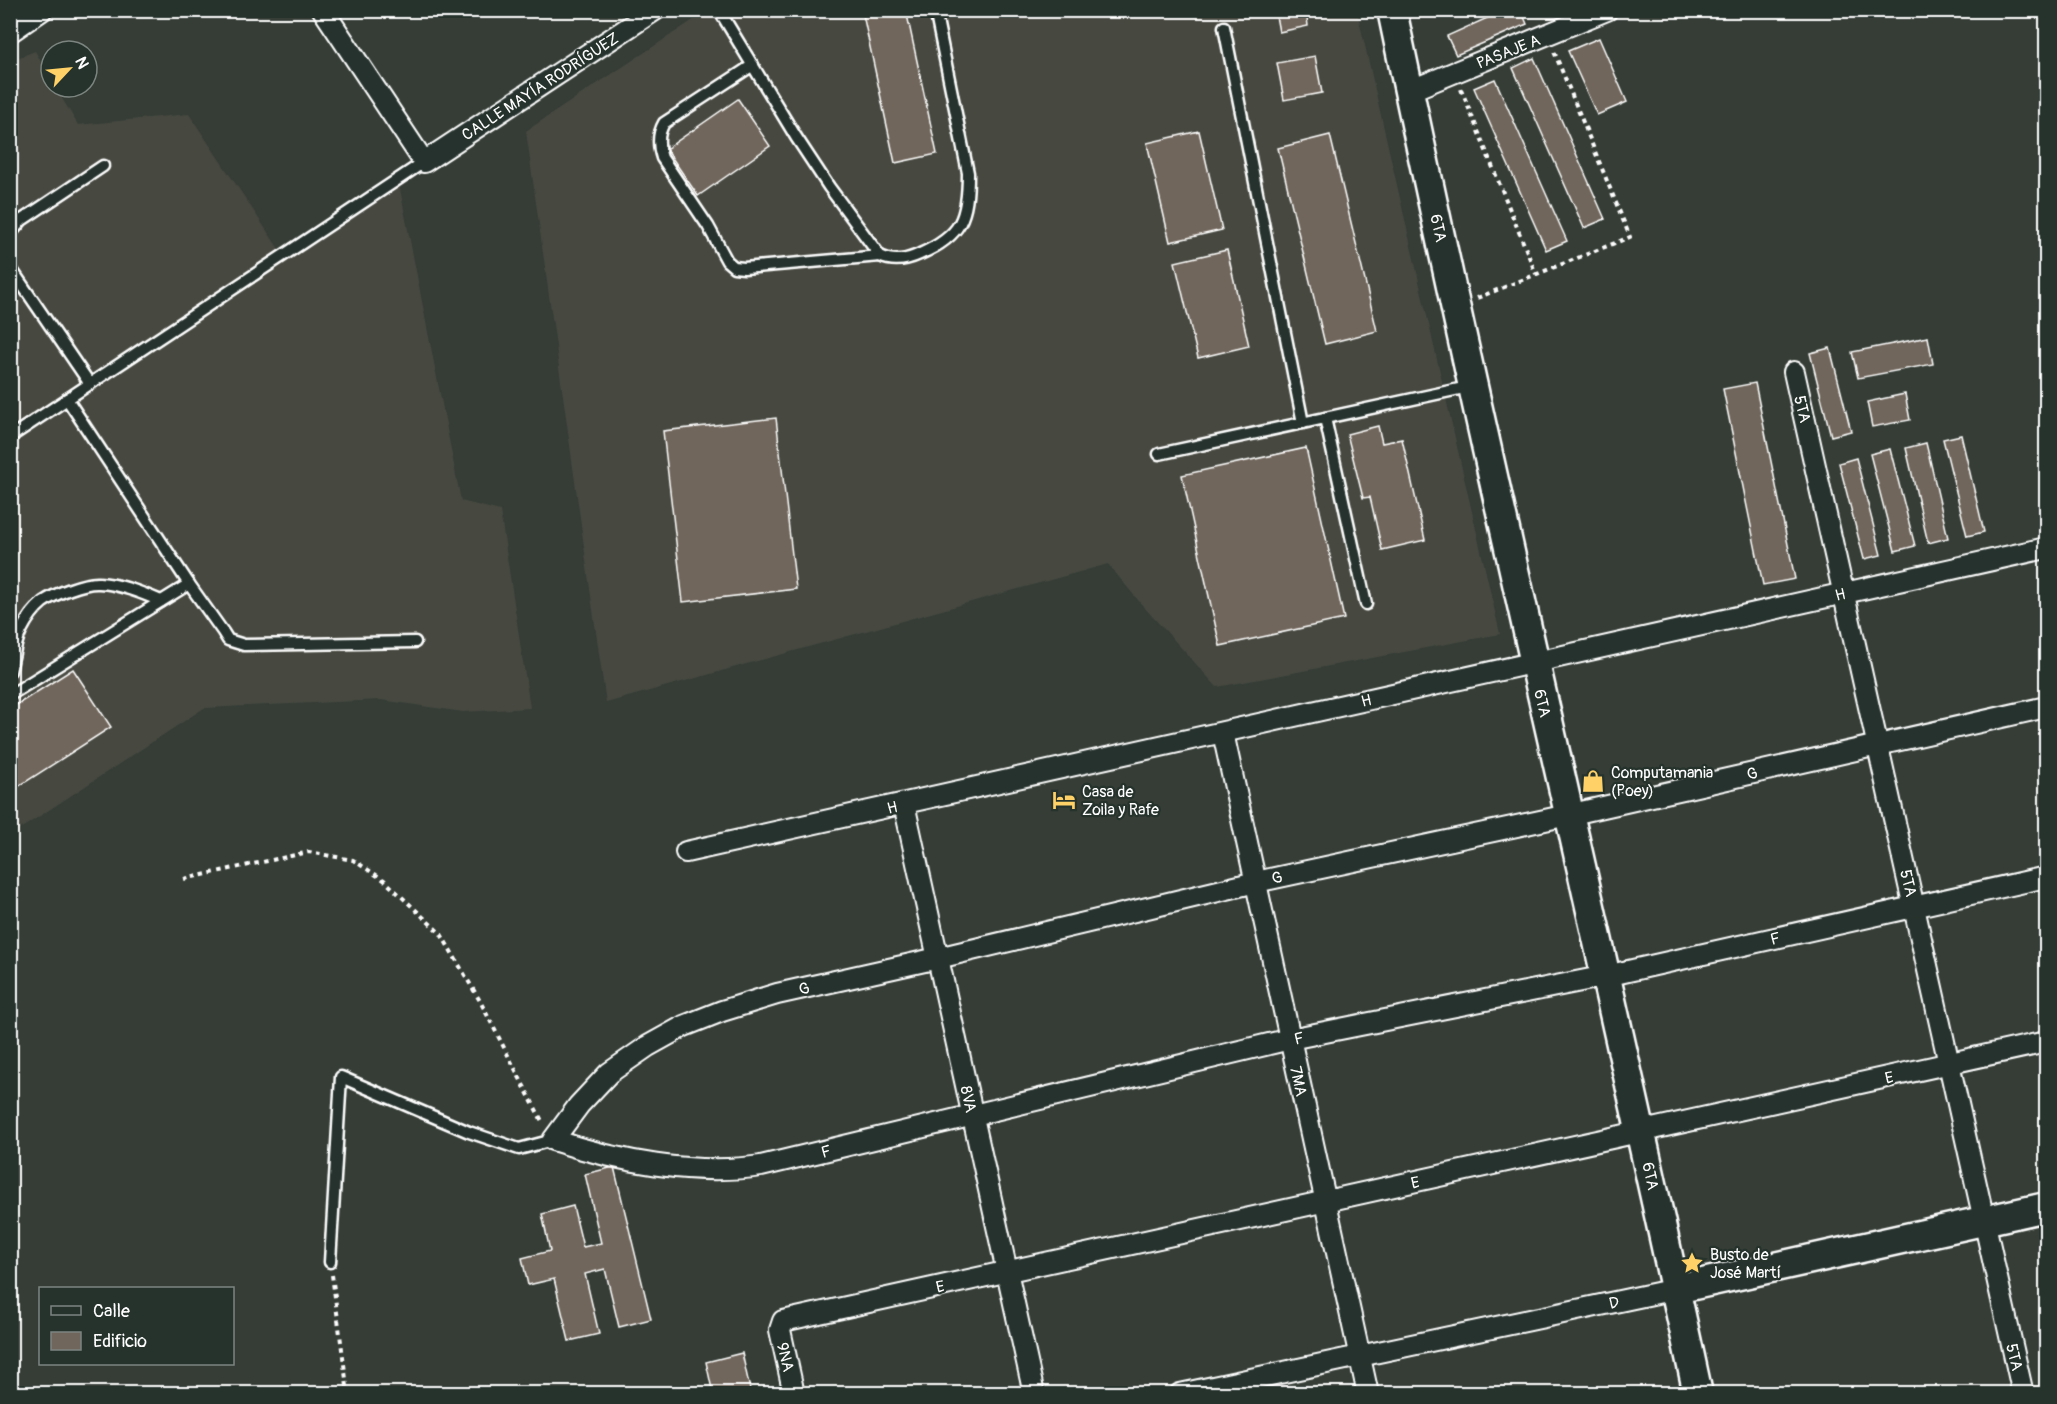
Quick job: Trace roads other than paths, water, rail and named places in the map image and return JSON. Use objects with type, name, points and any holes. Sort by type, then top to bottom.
[{"type":"main road","name":"6TA","points":[[1392,10],[1534,663],[1698,1394]]},
{"type":"main road","name":"D","points":[[1676,1289],[2046,1207]]},
{"type":"street","points":[[10,32],[42,10]]},
{"type":"street","points":[[323,10],[424,162]]},
{"type":"street","name":"CALLE MAYÍA RODRÍGUEZ","points":[[424,162],[655,10]]},
{"type":"street","name":"PASAJE A","points":[[1409,91],[1607,10]]},
{"type":"street","name":"5TA","points":[[1794,372],[2023,1394]]},
{"type":"street","name":"H","points":[[686,852],[2046,548]]},
{"type":"street","name":"G","points":[[553,1140],[579,1105],[609,1073],[648,1046],[684,1026],[722,1011],[777,994],[1256,882],[1568,815],[2046,707]]},
{"type":"street","name":"7MA","points":[[1223,733],[1368,1394]]},
{"type":"street","name":"8VA","points":[[904,804],[1034,1394]]},
{"type":"street","name":"F","points":[[553,1140],[586,1151],[692,1168],[732,1170],[761,1166],[1290,1039],[1606,976],[2046,877]]},
{"type":"street","name":"E","points":[[783,1321],[2046,1042]]},
{"type":"street","name":"D","points":[[1180,1394],[1676,1289]]},
{"type":"street","name":"9NA","points":[[783,1321],[780,1330],[794,1394]]},
{"type":"lane","points":[[719,10],[795,136],[880,256]]},
{"type":"lane","points":[[753,65],[664,123],[659,137],[658,146],[662,159],[708,226],[727,261],[734,267],[744,268],[880,256],[887,259],[907,259],[938,246],[957,230],[965,206],[968,173],[935,10]]},
{"type":"lane","points":[[1224,27],[1303,423]]},
{"type":"lane","points":[[10,437],[424,162]]},
{"type":"lane","points":[[10,234],[22,220],[103,166]]},
{"type":"lane","points":[[10,267],[90,384]]},
{"type":"lane","points":[[1160,454],[1473,386]]},
{"type":"lane","points":[[67,399],[228,640],[244,645],[415,642]]},
{"type":"lane","points":[[1325,418],[1366,604]]},
{"type":"lane","points":[[10,671],[19,634],[30,615],[43,602],[62,593],[73,588],[98,583],[138,592],[161,601]]},
{"type":"lane","points":[[10,695],[189,584]]},
{"type":"lane","points":[[330,1262],[341,1077],[469,1132],[519,1149],[553,1140]]},
{"type":"place","name":"Computamania (Poey)","points":[[1593,781]]},
{"type":"place","name":"Casa de Zoila y Rafe","points":[[1064,800]]},
{"type":"place","name":"Busto de José Martí","points":[[1692,1263]]}]
